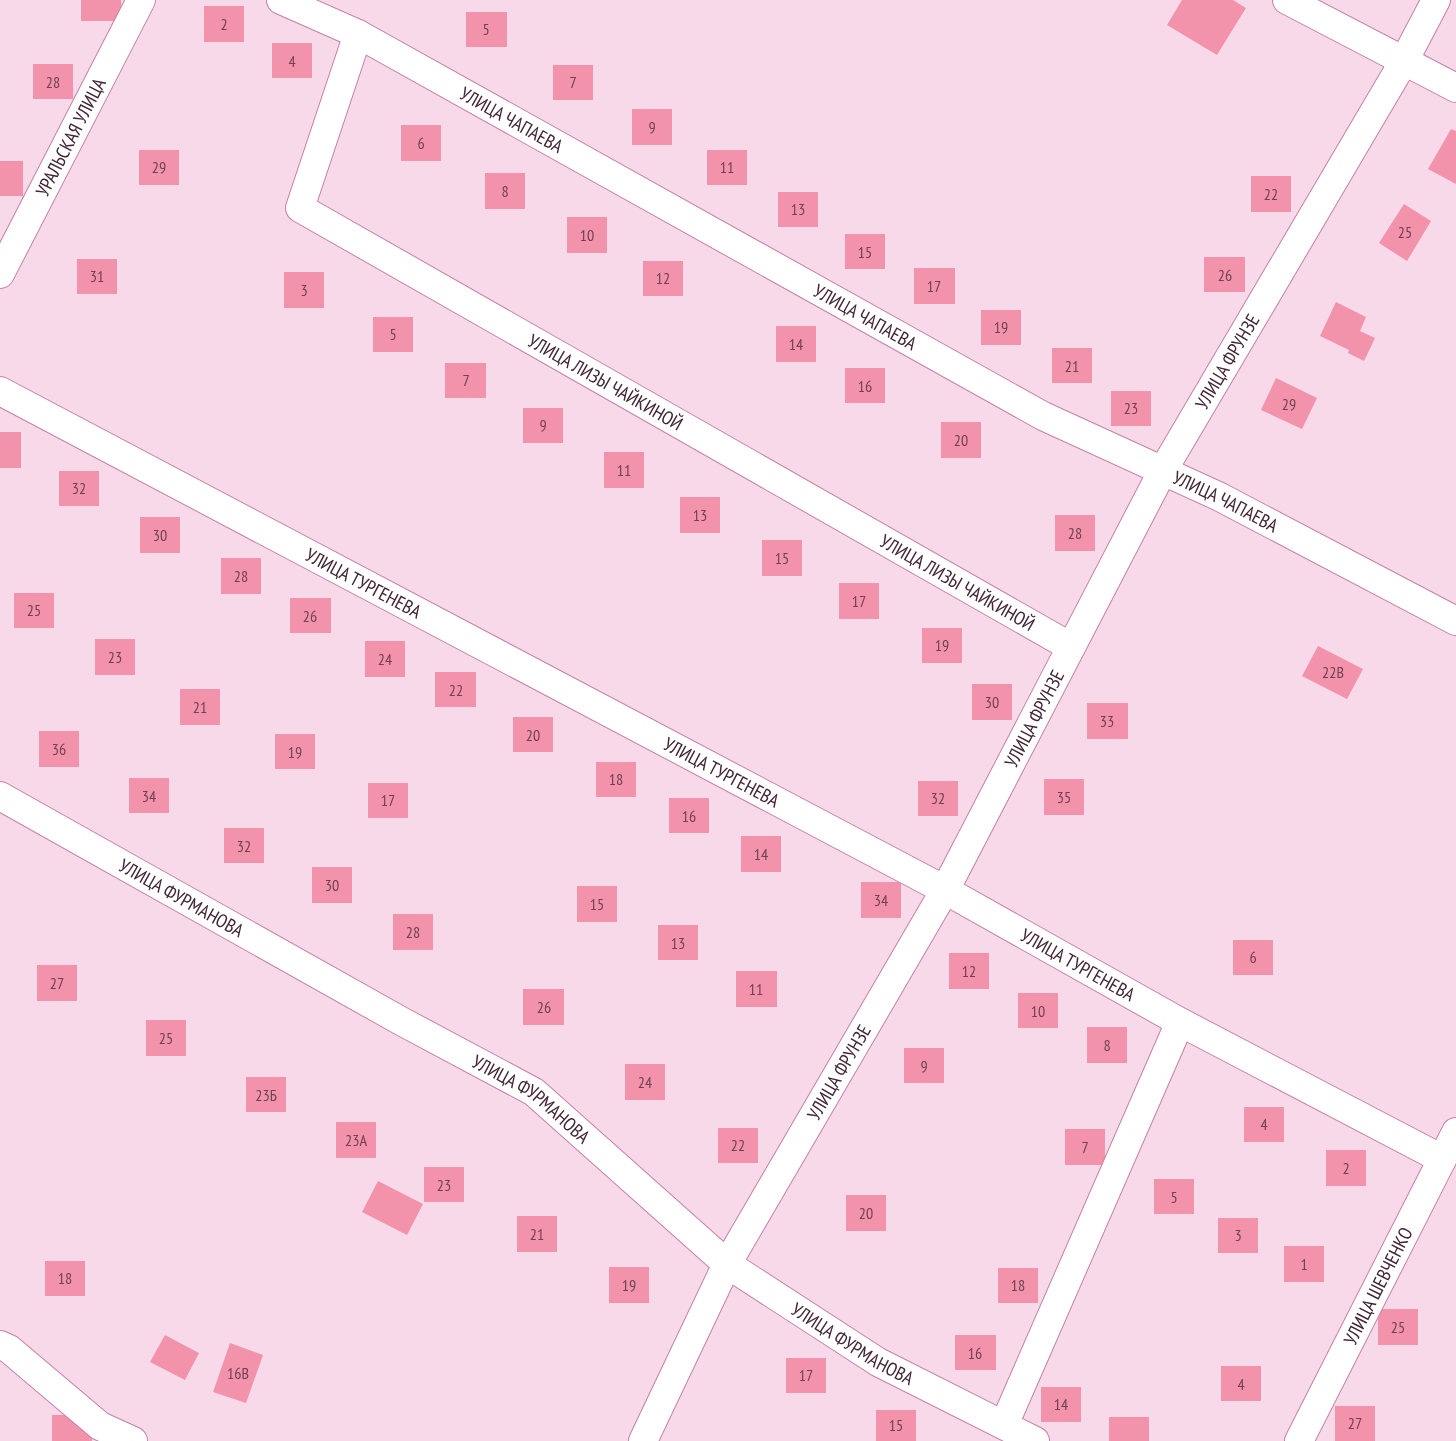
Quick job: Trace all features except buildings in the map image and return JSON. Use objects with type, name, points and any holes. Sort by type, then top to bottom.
[{"type":"street","name":"УРАЛЬСКАЯ УЛИЦА","points":[[0,274],[141,0]]},
{"type":"street","name":"УЛИЦА ЧАПАЕВА","points":[[280,0],[358,34],[1034,411],[1162,472],[1220,497],[1456,621]]},
{"type":"street","points":[[1288,0],[1456,88]]},
{"type":"street","name":"УЛИЦА ФРУНЗЕ","points":[[643,1441],[727,1264],[945,890],[1162,472],[1404,60],[1436,0]]},
{"type":"street","name":"УЛИЦА ЛИЗЫ ЧАЙКИНОЙ","points":[[358,34],[300,208],[1071,647]]},
{"type":"street","name":"УЛИЦА ТУРГЕНЕВА","points":[[0,392],[945,890],[1180,1022],[1442,1159]]},
{"type":"street","name":"УЛИЦА ФУРМАНОВА","points":[[0,796],[401,1021],[534,1092],[727,1264],[878,1362],[1035,1441]]},
{"type":"street","points":[[1004,1425],[1180,1022]]},
{"type":"street","name":"УЛИЦА ШЕВЧЕНКО","points":[[1299,1441],[1456,1132]]},
{"type":"street","points":[[0,1345],[9,1349],[100,1426],[133,1441]]}]
